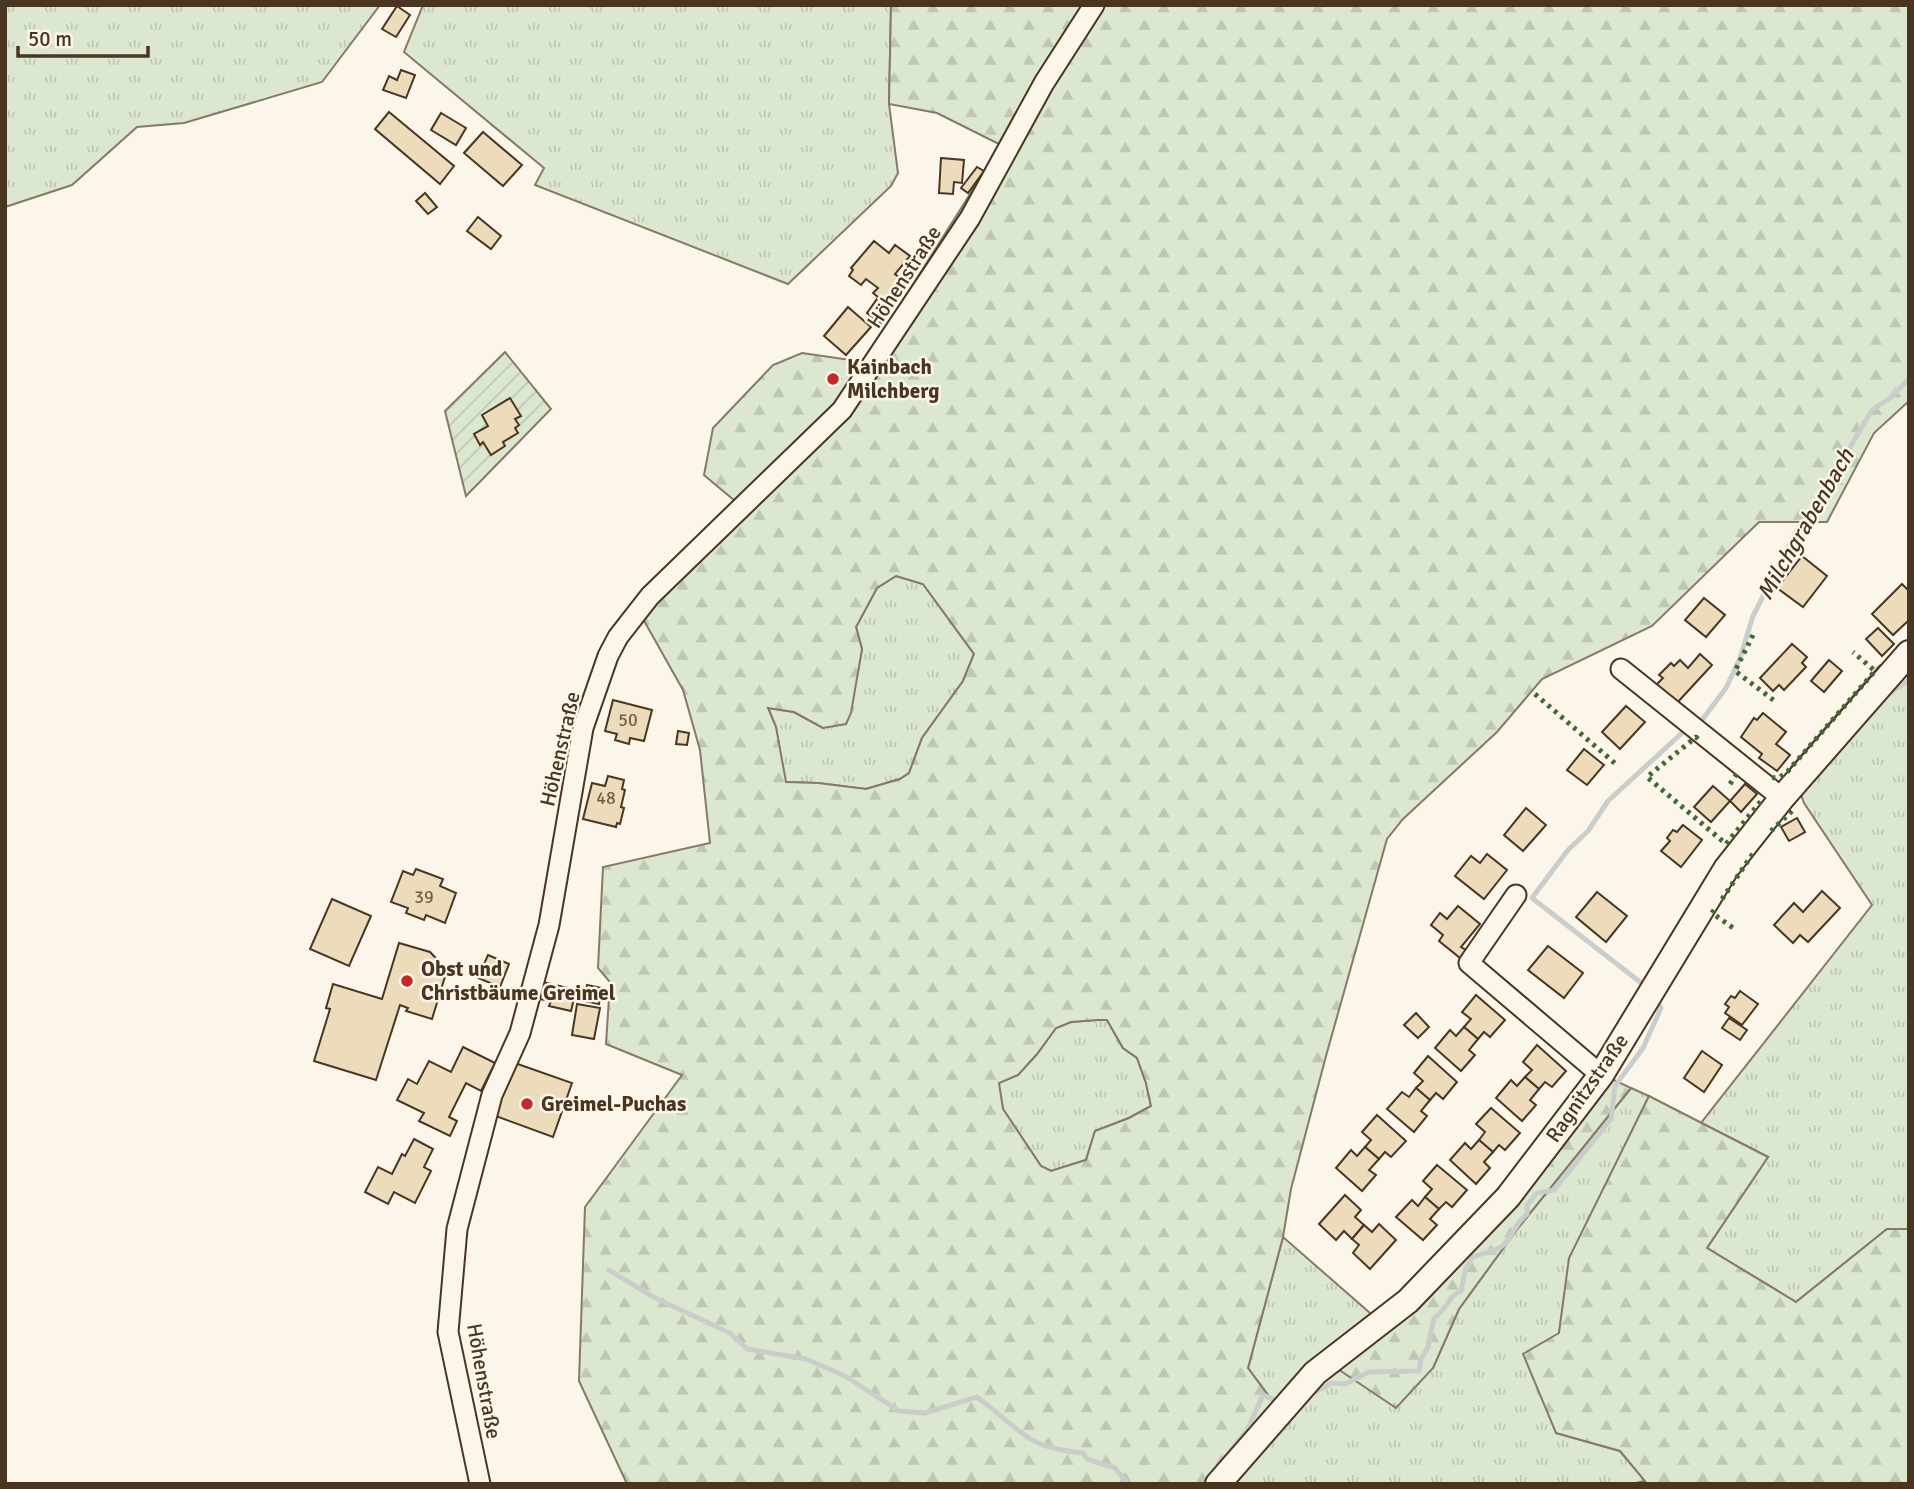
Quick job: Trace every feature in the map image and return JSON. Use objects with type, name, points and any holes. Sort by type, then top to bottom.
[{"type":"main road","name":"Ragnitzstraße","points":[[1218,1484],[1315,1373],[1409,1301],[1508,1197],[1601,1075],[1726,869],[1782,798],[1909,653]]},
{"type":"street","name":"Höhenstraße","points":[[480,1484],[448,1332],[457,1229],[492,1095],[520,1033],[549,925],[583,728],[608,656],[618,637],[650,596],[849,400],[970,218],[1044,83],[1094,5]]},
{"type":"street","points":[[1621,669],[1782,798]]},
{"type":"street","points":[[1516,895],[1469,963],[1601,1075]]},
{"type":"green space","points":[[5,5],[380,5],[322,82],[184,123],[137,127],[72,185],[5,207]]},
{"type":"green space","points":[[423,5],[891,5],[889,104],[898,173],[891,186],[788,284],[535,185],[544,168],[404,52]]},
{"type":"green space","points":[[891,5],[1909,5],[1909,401],[1874,433],[1827,522],[1759,522],[1652,626],[1542,679],[1497,732],[1403,819],[1387,839],[1291,1189],[1283,1237],[1248,1368],[1274,1403],[1204,1484],[627,1484],[579,1381],[585,1207],[682,1075],[606,1044],[610,982],[598,968],[603,867],[710,843],[700,750],[683,690],[634,603],[741,506],[704,475],[713,428],[773,365],[802,353],[864,362],[1001,145],[937,113],[889,104]],"holes":[[[896,576],[923,584],[974,654],[963,681],[922,738],[909,773],[900,779],[866,789],[786,782],[776,727],[768,708],[794,712],[823,728],[846,724],[851,713],[862,649],[856,627],[877,588]],[[1107,1020],[1123,1048],[1137,1058],[1151,1106],[1095,1131],[1086,1160],[1051,1171],[1041,1166],[1003,1109],[999,1083],[1018,1075],[1056,1028],[1071,1022]]]},
{"type":"green space","points":[[505,352],[551,409],[466,496],[445,411]]},
{"type":"green space","points":[[896,576],[923,584],[974,654],[963,681],[922,738],[909,773],[900,779],[866,789],[785,782],[776,727],[768,708],[794,712],[823,728],[857,676],[862,649],[856,627],[877,588]]},
{"type":"green space","points":[[1909,650],[1909,1229],[1887,1229],[1796,1302],[1707,1248],[1768,1157],[1701,1123],[1872,905],[1804,803],[1791,767],[1879,666]]},
{"type":"green space","points":[[1107,1020],[1123,1048],[1137,1058],[1151,1106],[1095,1131],[1086,1160],[1051,1171],[1041,1166],[1003,1109],[998,1083],[1018,1075],[1056,1028],[1071,1022]]},
{"type":"green space","points":[[1593,1070],[1631,1088],[1518,1228],[1459,1309],[1433,1368],[1396,1408],[1320,1357],[1374,1318],[1514,1178]]},
{"type":"green space","points":[[1631,1088],[1649,1096],[1570,1258],[1559,1333],[1556,1433],[1620,1451],[1646,1482],[1204,1484],[1274,1403],[1248,1368],[1283,1237],[1433,1368],[1459,1309],[1518,1228]]},
{"type":"green space","points":[[1649,1096],[1768,1157],[1707,1248],[1796,1302],[1887,1229],[1909,1229],[1909,1484],[1631,1484],[1645,1481],[1620,1451],[1556,1433],[1523,1354],[1559,1333],[1569,1258]]},
{"type":"building","points":[[397,6],[410,15],[396,37],[382,29]]},
{"type":"building","points":[[401,70],[415,75],[406,98],[383,90],[389,76],[397,80]]},
{"type":"building","points":[[389,112],[454,166],[440,184],[375,129]]},
{"type":"building","points":[[441,113],[466,128],[456,145],[431,130]]},
{"type":"building","points":[[483,132],[522,165],[503,186],[464,153]]},
{"type":"building","points":[[941,158],[964,160],[962,183],[954,182],[953,194],[939,193]]},
{"type":"building","points":[[977,167],[984,171],[968,193],[961,188]]},
{"type":"building","points":[[425,193],[437,207],[428,214],[416,201]]},
{"type":"building","points":[[478,217],[501,236],[491,249],[467,231]]},
{"type":"building","points":[[874,241],[889,253],[895,245],[910,256],[895,274],[907,284],[889,306],[873,293],[878,288],[866,279],[861,285],[849,276],[853,270],[851,268]]},
{"type":"building","points":[[877,299],[891,309],[881,323],[867,313]]},
{"type":"building","points":[[848,307],[871,327],[846,355],[824,336]]},
{"type":"building","points":[[510,398],[521,416],[515,419],[519,425],[515,428],[518,433],[503,442],[505,446],[491,455],[483,442],[480,445],[474,434],[488,426],[482,415]]},
{"type":"building","points":[[1802,556],[1827,576],[1803,607],[1777,588]]},
{"type":"building","points":[[1902,584],[1909,591],[1909,620],[1893,635],[1872,614]]},
{"type":"building","points":[[1704,598],[1725,615],[1706,637],[1685,620]]},
{"type":"building","points":[[1878,628],[1894,644],[1882,656],[1866,639]]},
{"type":"building","points":[[1792,644],[1807,657],[1802,663],[1806,667],[1784,690],[1779,685],[1773,691],[1760,678]]},
{"type":"building","points":[[1700,654],[1712,665],[1676,704],[1656,685],[1663,678],[1659,675],[1671,663],[1674,666],[1680,660],[1688,668]]},
{"type":"building","points":[[1829,660],[1842,671],[1824,692],[1811,681]]},
{"type":"building","points":[[613,700],[652,710],[644,741],[630,738],[629,744],[615,740],[617,734],[605,731]]},
{"type":"building","points":[[1626,706],[1645,722],[1620,749],[1602,732]]},
{"type":"building","points":[[1763,713],[1786,732],[1776,744],[1790,755],[1777,771],[1759,758],[1762,754],[1741,737],[1754,718],[1757,720]]},
{"type":"building","points":[[678,731],[689,733],[687,745],[676,744]]},
{"type":"building","points":[[1584,749],[1604,765],[1587,785],[1567,770]]},
{"type":"building","points":[[608,776],[624,780],[621,807],[624,808],[620,824],[617,823],[616,827],[583,819],[592,783],[605,786]]},
{"type":"building","points":[[1745,784],[1757,794],[1741,812],[1730,801]]},
{"type":"building","points":[[1713,786],[1730,801],[1711,822],[1694,807]]},
{"type":"building","points":[[1526,808],[1546,825],[1523,851],[1504,835]]},
{"type":"building","points":[[1797,818],[1805,832],[1789,841],[1781,827]]},
{"type":"building","points":[[1683,825],[1702,840],[1681,867],[1661,851],[1670,841],[1667,838],[1673,830],[1677,832]]},
{"type":"building","points":[[1487,854],[1507,870],[1484,899],[1455,876],[1471,856],[1480,863]]},
{"type":"building","points":[[416,869],[443,879],[440,886],[456,893],[445,923],[426,915],[424,920],[406,913],[408,908],[391,902],[403,871],[413,875]]},
{"type":"building","points":[[1822,891],[1840,908],[1808,942],[1800,935],[1793,943],[1774,925],[1794,903],[1803,912]]},
{"type":"building","points":[[1597,892],[1627,916],[1606,942],[1576,917]]},
{"type":"building","points":[[332,899],[371,916],[349,966],[310,949]]},
{"type":"building","points":[[1458,906],[1480,924],[1461,947],[1466,950],[1460,958],[1439,941],[1443,935],[1431,925],[1440,913],[1447,919]]},
{"type":"building","points":[[399,943],[430,952],[447,970],[432,1019],[406,1011],[408,1008],[400,1005],[376,1080],[314,1061],[330,1009],[326,1008],[333,984],[382,999]]},
{"type":"building","points":[[1548,946],[1583,973],[1564,998],[1528,970]]},
{"type":"building","points":[[488,955],[509,964],[500,987],[478,978]]},
{"type":"building","points":[[543,982],[576,990],[571,1011],[549,1006],[551,1001],[539,999]]},
{"type":"building","points":[[587,985],[602,988],[599,1004],[584,1001]]},
{"type":"building","points":[[1740,991],[1758,1004],[1742,1025],[1725,1013],[1729,1007],[1725,1004],[1731,996],[1735,998]]},
{"type":"building","points":[[1476,995],[1505,1020],[1490,1037],[1484,1032],[1478,1039],[1464,1027],[1471,1019],[1462,1012]]},
{"type":"building","points":[[577,1004],[600,1008],[594,1039],[572,1035]]},
{"type":"building","points":[[1416,1013],[1429,1027],[1418,1038],[1404,1025]]},
{"type":"building","points":[[1729,1018],[1747,1030],[1740,1040],[1722,1028]]},
{"type":"building","points":[[1464,1027],[1478,1039],[1469,1050],[1475,1055],[1461,1071],[1435,1048],[1450,1030],[1456,1036]]},
{"type":"building","points":[[1537,1045],[1566,1071],[1552,1087],[1545,1082],[1539,1089],[1525,1077],[1532,1070],[1523,1062]]},
{"type":"building","points":[[463,1047],[495,1063],[481,1091],[466,1083],[449,1117],[457,1121],[450,1136],[419,1121],[424,1113],[397,1100],[408,1079],[417,1084],[429,1061],[451,1072]]},
{"type":"building","points":[[1702,1051],[1722,1065],[1704,1092],[1684,1078]]},
{"type":"building","points":[[1428,1056],[1457,1082],[1443,1099],[1436,1093],[1430,1100],[1416,1088],[1423,1081],[1414,1073]]},
{"type":"building","points":[[512,1062],[572,1083],[553,1137],[493,1115]]},
{"type":"building","points":[[1525,1077],[1539,1089],[1530,1100],[1536,1105],[1522,1121],[1496,1098],[1511,1080],[1517,1086]]},
{"type":"building","points":[[1416,1088],[1430,1100],[1421,1111],[1427,1116],[1414,1132],[1387,1109],[1402,1092],[1409,1097]]},
{"type":"building","points":[[1491,1108],[1520,1133],[1505,1150],[1499,1145],[1493,1152],[1479,1140],[1485,1132],[1476,1124]]},
{"type":"building","points":[[1377,1115],[1406,1141],[1391,1157],[1385,1152],[1379,1159],[1365,1147],[1371,1140],[1362,1132]]},
{"type":"building","points":[[414,1139],[433,1149],[424,1167],[431,1171],[415,1203],[394,1192],[388,1204],[365,1192],[378,1167],[392,1174],[402,1154],[405,1156]]},
{"type":"building","points":[[1479,1140],[1493,1152],[1484,1162],[1490,1168],[1476,1184],[1450,1160],[1465,1143],[1471,1149]]},
{"type":"building","points":[[1365,1147],[1379,1159],[1369,1170],[1376,1175],[1362,1191],[1336,1168],[1351,1150],[1357,1156]]},
{"type":"building","points":[[1437,1165],[1467,1190],[1452,1207],[1446,1202],[1439,1209],[1425,1197],[1432,1189],[1423,1181]]},
{"type":"building","points":[[1345,1195],[1361,1210],[1355,1217],[1364,1225],[1352,1239],[1344,1231],[1336,1240],[1319,1224]]},
{"type":"building","points":[[1425,1197],[1439,1209],[1430,1219],[1437,1225],[1423,1240],[1396,1217],[1412,1200],[1418,1206]]},
{"type":"building","points":[[1379,1224],[1396,1240],[1370,1269],[1353,1253],[1359,1245],[1352,1239],[1364,1225],[1372,1232]]},
{"type":"waterway","name":"Milchgrabenbach","points":[[1702,720],[1726,688],[1740,658],[1753,616],[1797,530],[1835,483],[1839,466],[1872,410],[1889,399],[1909,379]]},
{"type":"waterway","points":[[1886,696],[1909,680]]},
{"type":"waterway","name":"Milchgrabenbach","points":[[1640,982],[1532,898],[1568,850],[1588,831],[1608,801],[1682,733]]},
{"type":"waterway","name":"Milchgrabenbach","points":[[1311,1394],[1332,1383],[1345,1384],[1369,1372],[1419,1371],[1421,1359],[1428,1347],[1434,1318],[1453,1296],[1461,1291],[1465,1271],[1472,1257],[1504,1244],[1527,1214],[1527,1205],[1537,1193],[1554,1190],[1611,1119],[1615,1086],[1643,1048],[1661,1008],[1658,1003]]},
{"type":"waterway","points":[[609,1270],[655,1298],[730,1333],[747,1349],[806,1359],[845,1376],[899,1411],[925,1413],[977,1397],[1035,1441],[1083,1453],[1087,1459],[1115,1468],[1128,1484]]},
{"type":"waterway","name":"Milchgrabenbach","points":[[1219,1465],[1248,1429],[1263,1395],[1279,1399]]},
{"type":"hedge","points":[[1753,635],[1735,671],[1776,702]]},
{"type":"hedge","points":[[1772,778],[1780,777],[1788,771],[1875,671],[1853,652]]},
{"type":"hedge","points":[[1535,694],[1617,765]]},
{"type":"hedge","points":[[1698,739],[1696,737],[1647,777],[1726,844],[1761,801]]},
{"type":"hedge","points":[[1730,784],[1738,772]]},
{"type":"hedge","points":[[1771,831],[1794,809]]},
{"type":"hedge","points":[[1722,899],[1754,852]]},
{"type":"hedge","points":[[1714,910],[1712,913],[1736,930]]},
{"type":"place","name":"Kainbach Milchberg","points":[[833,379]]},
{"type":"place","name":"Obst und Christbäume Greimel","points":[[407,981]]},
{"type":"place","name":"Greimel-Puchas","points":[[527,1104]]}]
